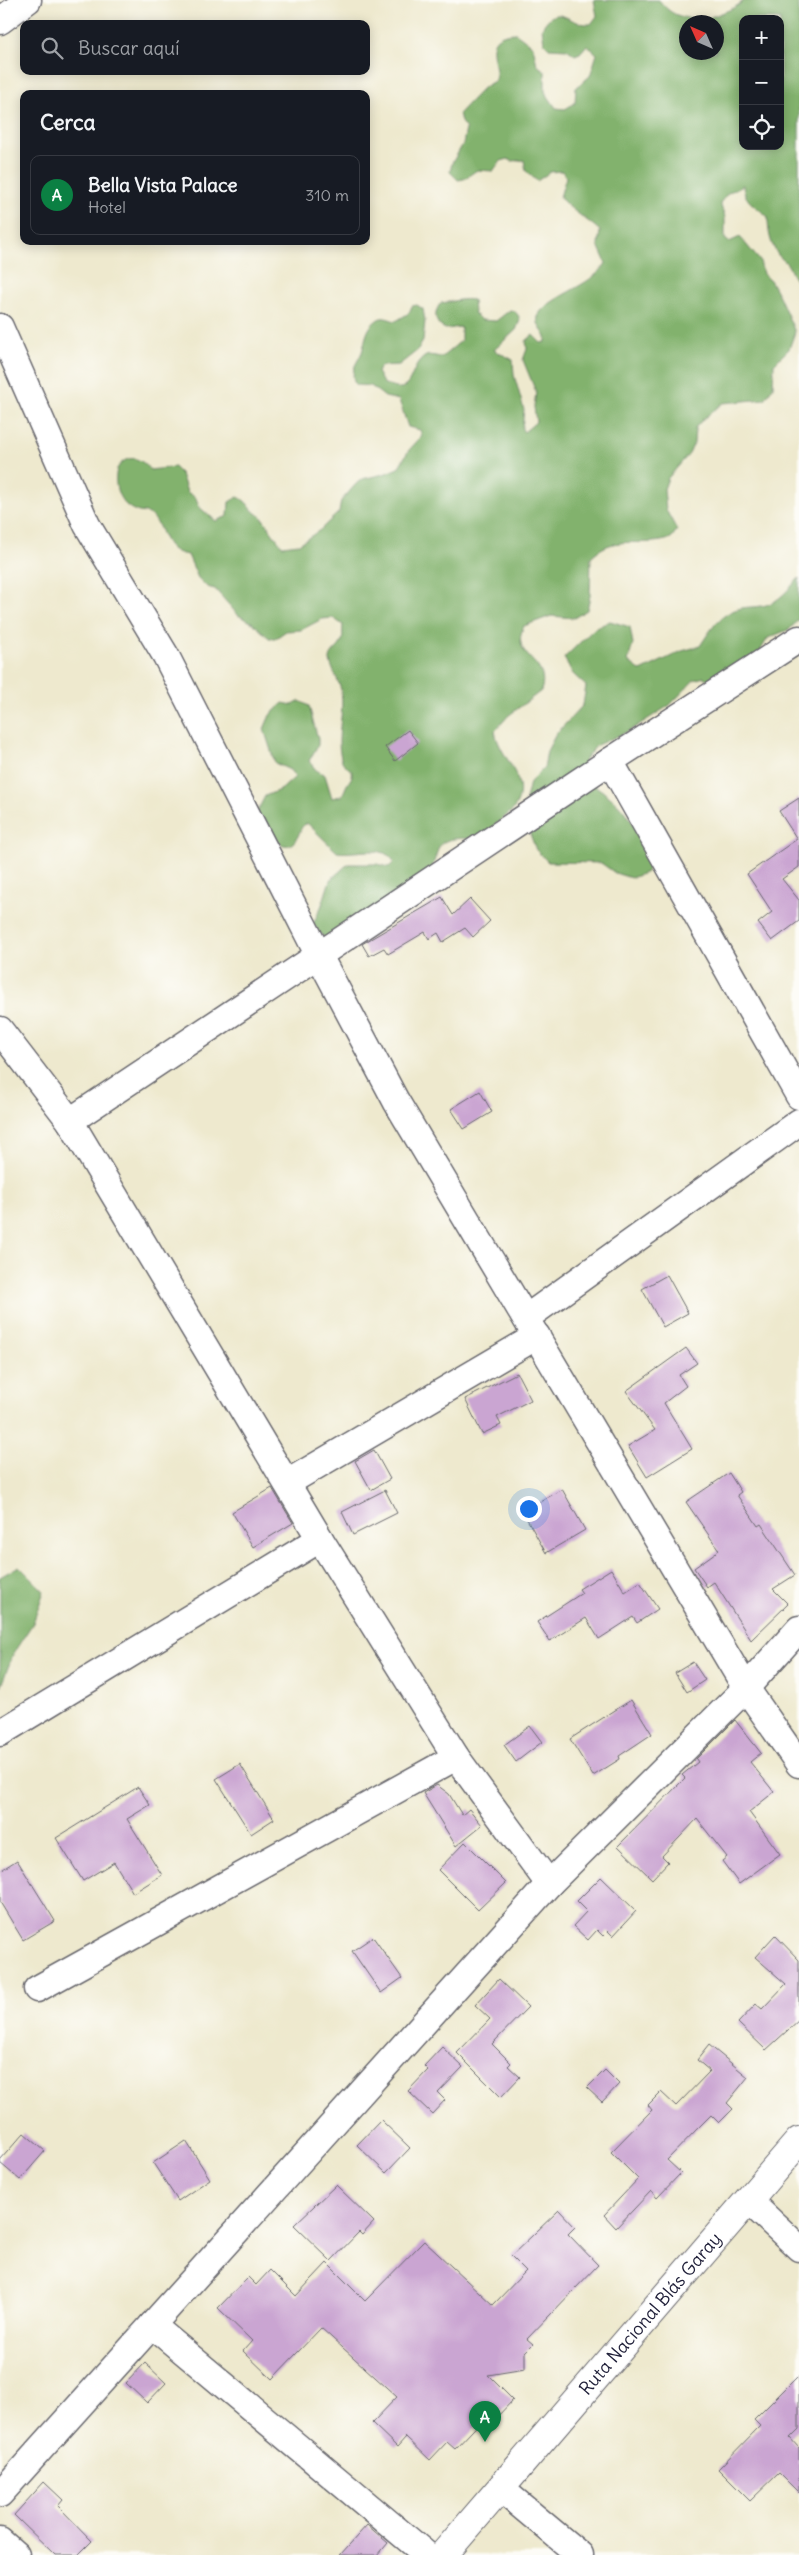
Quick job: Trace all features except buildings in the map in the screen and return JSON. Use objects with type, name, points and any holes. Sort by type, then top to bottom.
[{"type":"highway","name":"Ruta Nacional Blás Garay","points":[[442,2555],[799,2141]]},
{"type":"street","points":[[0,22],[28,0]]},
{"type":"street","points":[[0,327],[87,525],[166,656],[318,954],[396,1101],[746,1688],[799,1764]]},
{"type":"street","points":[[70,1121],[318,954],[799,639]]},
{"type":"street","points":[[610,761],[799,1096]]},
{"type":"street","points":[[0,1030],[70,1121],[320,1538],[456,1757],[549,1884]]},
{"type":"street","points":[[287,1483],[531,1327],[799,1122]]},
{"type":"street","points":[[0,1733],[320,1538]]},
{"type":"street","points":[[0,2494],[549,1884],[746,1688],[799,1629]]},
{"type":"street","points":[[38,1989],[456,1757]]},
{"type":"street","points":[[748,2200],[799,2248]]},
{"type":"street","points":[[152,2325],[427,2555]]},
{"type":"street","points":[[501,2488],[580,2555]]},
{"type":"street","points":[[0,2541],[16,2555]]},
{"type":"green space","points":[[594,0],[659,0],[669,10],[679,15],[679,60],[724,60],[724,15],[716,15],[740,4],[744,0],[799,0],[799,284],[788,265],[778,255],[773,246],[769,232],[768,217],[748,200],[743,185],[728,193],[720,203],[725,217],[725,239],[729,242],[740,237],[760,261],[763,274],[770,280],[779,296],[795,332],[789,349],[774,364],[773,387],[765,399],[723,403],[695,428],[694,443],[689,454],[668,478],[664,489],[666,510],[677,530],[672,537],[666,540],[651,542],[615,544],[599,550],[591,557],[590,596],[587,610],[574,618],[551,616],[524,626],[521,645],[541,672],[543,680],[541,691],[508,716],[495,731],[502,751],[518,779],[520,789],[513,810],[477,840],[451,839],[442,843],[429,877],[325,939],[313,924],[322,905],[330,880],[348,864],[377,864],[389,867],[394,862],[390,856],[377,851],[337,852],[307,823],[302,827],[293,843],[281,844],[269,833],[256,814],[265,796],[282,789],[295,777],[290,770],[275,763],[264,729],[270,715],[283,703],[293,705],[300,701],[309,706],[318,745],[309,761],[316,770],[325,775],[332,798],[341,796],[351,778],[352,771],[343,762],[339,749],[342,699],[341,690],[330,661],[332,654],[342,641],[343,625],[333,618],[322,619],[301,630],[286,631],[276,638],[269,638],[253,623],[238,615],[215,589],[207,587],[198,578],[188,555],[173,550],[151,515],[136,511],[125,504],[118,493],[117,469],[129,459],[142,462],[150,470],[174,467],[181,474],[187,492],[196,498],[199,507],[216,521],[228,516],[229,502],[238,497],[261,516],[282,546],[299,544],[320,530],[339,512],[341,501],[362,479],[384,474],[398,468],[409,450],[422,436],[420,430],[408,427],[399,400],[385,397],[371,386],[357,385],[354,382],[354,369],[370,327],[382,318],[396,321],[409,313],[412,306],[417,305],[423,309],[425,321],[423,341],[418,350],[399,365],[381,366],[377,372],[383,383],[401,388],[410,380],[420,361],[426,356],[442,357],[461,341],[461,327],[446,329],[442,327],[437,321],[436,314],[441,303],[461,300],[473,300],[474,313],[481,320],[496,321],[510,310],[518,314],[520,320],[516,330],[494,350],[513,360],[514,375],[524,410],[522,429],[524,432],[536,422],[534,407],[536,392],[523,360],[527,349],[526,341],[533,335],[541,343],[546,342],[546,337],[538,323],[541,311],[548,304],[592,278],[606,263],[598,245],[600,231],[567,205],[560,197],[566,177],[562,171],[550,172],[537,181],[526,171],[524,160],[512,161],[508,159],[501,161],[493,171],[477,170],[464,179],[458,180],[450,172],[452,163],[463,144],[466,129],[461,122],[459,113],[484,87],[496,80],[493,50],[497,38],[516,33],[533,46],[537,65],[545,71],[545,92],[556,108],[565,109],[575,103],[576,88],[590,76],[597,54],[587,45],[580,53],[575,55],[567,49],[549,48],[544,43],[542,28],[548,20],[558,15],[583,24],[591,24],[597,16]]},
{"type":"green space","points":[[799,578],[799,619],[790,629],[768,638],[757,656],[712,683],[704,677],[694,680],[670,705],[629,731],[597,745],[585,759],[582,775],[617,803],[634,825],[653,856],[647,872],[631,878],[615,873],[601,863],[548,862],[536,850],[530,834],[533,816],[526,799],[530,782],[544,768],[547,751],[556,734],[583,705],[586,686],[573,674],[564,658],[594,629],[610,621],[630,627],[633,644],[628,661],[641,671],[682,651],[700,646],[722,617],[735,610],[762,606],[777,600]]},
{"type":"green space","points":[[19,1566],[44,1591],[33,1623],[14,1652],[0,1688],[0,1577]]},
{"type":"place","name":"Bella Vista Palace","points":[[485,2442]]}]
